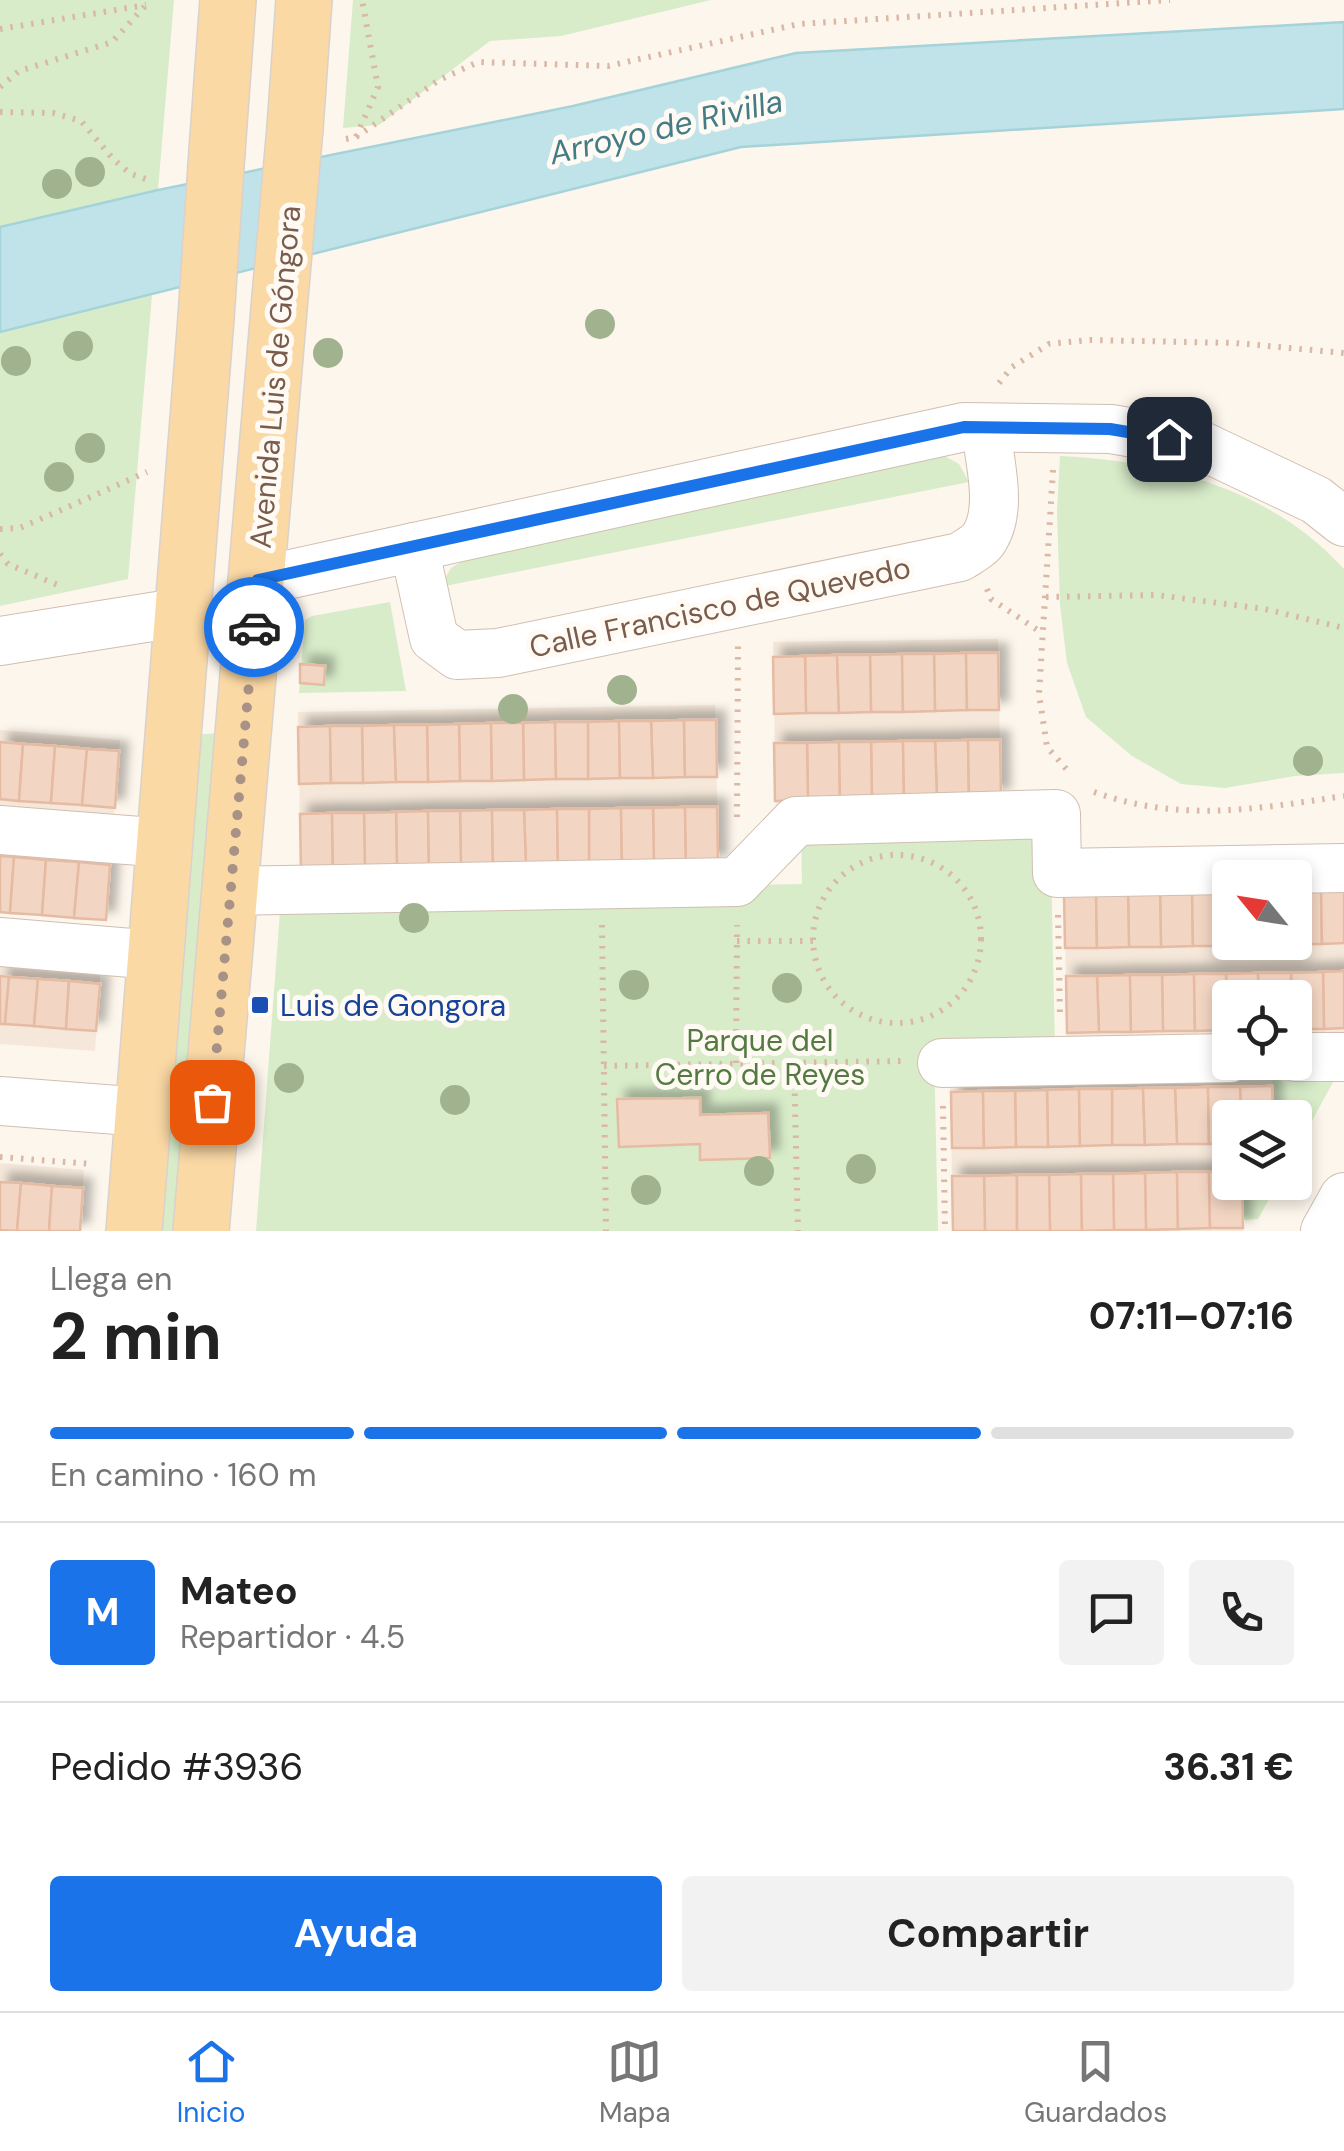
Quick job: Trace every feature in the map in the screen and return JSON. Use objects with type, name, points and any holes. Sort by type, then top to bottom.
[{"type":"main road","points":[[134,1231],[228,0]]},
{"type":"main road","name":"Avenida Luis de Góngora","points":[[201,1231],[280,297],[320,134],[304,0]]},
{"type":"street","points":[[258,580],[975,427],[1110,429],[1198,444],[1316,500],[1344,522]]},
{"type":"street","points":[[970,550],[984,541],[995,514],[975,427]]},
{"type":"street","name":"Calle Francisco de Quevedo","points":[[414,547],[434,638],[457,655],[498,654],[960,557],[970,550]]},
{"type":"street","points":[[0,640],[183,612]]},
{"type":"street","points":[[230,892],[737,882],[796,821],[1070,792],[1057,874],[1344,868]]},
{"type":"street","points":[[0,830],[165,842]]},
{"type":"street","points":[[0,942],[155,955]]},
{"type":"street","points":[[1312,1058],[1344,1057]]},
{"type":"street","points":[[942,1063],[1212,1058]]},
{"type":"street","points":[[0,1102],[143,1112]]},
{"type":"path","points":[[356,137],[378,86],[362,0]]},
{"type":"path","points":[[320,134],[356,137],[439,80],[478,62],[608,66],[799,24],[1170,0]]},
{"type":"path","points":[[0,29],[146,2]]},
{"type":"path","points":[[0,87],[19,71],[112,42],[146,2]]},
{"type":"path","points":[[0,112],[53,113],[81,121],[113,159],[131,174],[152,181]]},
{"type":"path","points":[[975,427],[1012,367],[1050,344],[1090,340],[1235,343],[1344,352]]},
{"type":"path","points":[[1054,428],[1039,694],[1046,747],[1070,792],[1134,806],[1231,812],[1344,796]]},
{"type":"path","points":[[0,529],[20,528],[196,451]]},
{"type":"path","points":[[970,550],[991,599],[1044,634]]},
{"type":"path","points":[[1046,597],[1156,596],[1265,608],[1344,628]]},
{"type":"path","points":[[887,856],[916,856],[942,868],[964,887],[976,910],[982,936],[978,962],[968,986],[950,1005],[926,1018],[900,1024],[874,1020],[848,1008],[828,988],[816,962],[814,941],[820,905],[836,881],[860,864],[887,856]]},
{"type":"path","points":[[1057,874],[1061,1061]]},
{"type":"path","points":[[601,884],[606,1231]]},
{"type":"path","points":[[737,941],[814,941]]},
{"type":"path","points":[[604,1066],[935,1060],[942,1063],[945,1231]]},
{"type":"path","points":[[794,1062],[798,1231]]},
{"type":"path","points":[[0,1157],[92,1164]]},
{"type":"shaded area","points":[[998,639],[1001,811],[776,816],[773,642]]},
{"type":"shaded area","points":[[715,705],[719,878],[301,886],[298,712]]},
{"type":"shaded area","points":[[0,730],[120,740],[113,826],[0,817]]},
{"type":"shaded area","points":[[1344,871],[1344,1044],[1312,1045],[1312,980],[1212,980],[1212,1046],[1067,1048],[1064,876],[1212,873],[1212,960],[1312,960],[1312,872]]},
{"type":"shaded area","points":[[0,957],[101,965],[95,1051],[0,1044]]},
{"type":"shaded area","points":[[1212,1072],[1212,1080],[1272,1080],[1273,1100],[1212,1100],[1212,1200],[1242,1200],[1243,1231],[953,1231],[950,1076]]},
{"type":"shaded area","points":[[0,1163],[84,1170],[80,1231],[0,1231]]},
{"type":"green space","points":[[0,0],[174,0],[158,190],[0,227]]},
{"type":"green space","points":[[353,0],[711,0],[561,36],[490,41],[379,125],[343,128]]},
{"type":"green space","points":[[152,295],[128,579],[0,606],[0,332]]},
{"type":"green space","points":[[943,455],[959,464],[969,482],[440,587],[451,568],[463,561]]},
{"type":"green space","points":[[1060,456],[1138,465],[1214,484],[1284,518],[1344,569],[1344,773],[1295,776],[1225,788],[1181,784],[1132,756],[1086,717],[1067,663],[1060,605]]},
{"type":"green space","points":[[390,602],[406,691],[299,693],[305,620]]},
{"type":"green space","points":[[220,733],[182,1231],[154,1231],[192,735]]},
{"type":"green space","name":"Parque del Cerro de Reyes","points":[[1050,819],[1055,1049],[934,1052],[938,1231],[256,1231],[281,898],[802,884],[801,824]]},
{"type":"green space","points":[[1339,1071],[1312,1121],[1312,1100],[1273,1100],[1272,1080],[1312,1080],[1312,1072]]},
{"type":"green space","points":[[1242,1200],[1269,1200],[1258,1219],[1243,1220]]},
{"type":"water","name":"Arroyo de Rivilla","points":[[1344,22],[1344,109],[741,147],[0,332],[0,227],[158,190],[573,106],[796,53]]},
{"type":"building","points":[[966,653],[967,710],[935,711],[934,654]]},
{"type":"building","points":[[966,653],[998,653],[999,710],[967,710]]},
{"type":"building","points":[[902,654],[903,712],[871,712],[870,655]]},
{"type":"building","points":[[902,654],[934,654],[935,711],[903,712]]},
{"type":"building","points":[[837,655],[839,713],[806,713],[805,656]]},
{"type":"building","points":[[837,655],[870,655],[871,712],[839,713]]},
{"type":"building","points":[[805,656],[806,713],[774,714],[773,657]]},
{"type":"building","points":[[300,664],[325,666],[324,685],[300,683]]},
{"type":"building","points":[[684,720],[685,777],[653,778],[651,721]]},
{"type":"building","points":[[684,720],[716,720],[717,777],[685,777]]},
{"type":"building","points":[[619,721],[620,778],[588,779],[588,722]]},
{"type":"building","points":[[619,721],[651,721],[653,778],[620,778]]},
{"type":"building","points":[[555,722],[556,779],[524,780],[523,723]]},
{"type":"building","points":[[555,722],[588,722],[588,779],[556,779]]},
{"type":"building","points":[[491,723],[492,781],[460,781],[459,724]]},
{"type":"building","points":[[491,723],[523,723],[524,780],[492,781]]},
{"type":"building","points":[[459,724],[460,781],[428,782],[427,725]]},
{"type":"building","points":[[394,725],[396,782],[363,783],[362,726]]},
{"type":"building","points":[[394,725],[427,725],[428,782],[396,782]]},
{"type":"building","points":[[330,726],[331,783],[299,784],[298,727]]},
{"type":"building","points":[[330,726],[362,726],[363,783],[331,783]]},
{"type":"building","points":[[968,740],[969,798],[937,798],[935,741]]},
{"type":"building","points":[[968,740],[1000,740],[1001,797],[969,798]]},
{"type":"building","points":[[903,741],[904,799],[872,799],[871,742]]},
{"type":"building","points":[[903,741],[935,741],[937,798],[904,799]]},
{"type":"building","points":[[0,742],[23,744],[19,801],[0,799]]},
{"type":"building","points":[[839,742],[840,800],[808,800],[807,743]]},
{"type":"building","points":[[839,742],[871,742],[872,799],[840,800]]},
{"type":"building","points":[[774,743],[807,743],[808,800],[775,801]]},
{"type":"building","points":[[23,744],[55,746],[51,803],[19,801]]},
{"type":"building","points":[[55,746],[87,749],[82,805],[51,803]]},
{"type":"building","points":[[87,749],[119,751],[115,808],[82,805]]},
{"type":"building","points":[[685,807],[686,865],[654,865],[653,808]]},
{"type":"building","points":[[685,807],[717,807],[718,864],[686,865]]},
{"type":"building","points":[[621,808],[622,866],[589,866],[589,809]]},
{"type":"building","points":[[621,808],[653,808],[654,865],[622,866]]},
{"type":"building","points":[[557,809],[558,867],[526,867],[524,810]]},
{"type":"building","points":[[557,809],[589,809],[589,866],[558,867]]},
{"type":"building","points":[[492,810],[493,868],[461,868],[460,811]]},
{"type":"building","points":[[492,810],[524,810],[526,867],[493,868]]},
{"type":"building","points":[[428,811],[429,869],[397,869],[396,812]]},
{"type":"building","points":[[428,811],[460,811],[461,868],[429,869]]},
{"type":"building","points":[[396,812],[397,869],[365,870],[364,813]]},
{"type":"building","points":[[332,813],[333,871],[301,871],[300,814]]},
{"type":"building","points":[[332,813],[364,813],[365,870],[333,871]]},
{"type":"building","points":[[0,856],[14,857],[10,913],[0,912]]},
{"type":"building","points":[[14,857],[46,860],[42,915],[10,913]]},
{"type":"building","points":[[46,860],[79,862],[74,918],[42,915]]},
{"type":"building","points":[[79,862],[110,865],[106,920],[74,918]]},
{"type":"building","points":[[1312,887],[1321,887],[1322,944],[1312,944]]},
{"type":"building","points":[[1321,887],[1344,887],[1344,943],[1322,944]]},
{"type":"building","points":[[1192,889],[1193,946],[1161,947],[1160,890]]},
{"type":"building","points":[[1192,889],[1212,889],[1212,946],[1193,946]]},
{"type":"building","points":[[1160,890],[1161,947],[1129,947],[1128,891]]},
{"type":"building","points":[[1096,891],[1097,948],[1065,948],[1064,892]]},
{"type":"building","points":[[1096,891],[1128,891],[1129,947],[1097,948]]},
{"type":"building","points":[[1344,971],[1344,1028],[1324,1029],[1323,972]]},
{"type":"building","points":[[1323,972],[1324,1029],[1312,1029],[1312,980],[1292,980],[1291,973]]},
{"type":"building","points":[[1258,973],[1258,980],[1226,980],[1226,974]]},
{"type":"building","points":[[1258,973],[1291,973],[1291,980],[1258,980]]},
{"type":"building","points":[[1194,974],[1195,1031],[1163,1031],[1162,975]]},
{"type":"building","points":[[1194,974],[1226,974],[1226,980],[1212,980],[1212,1030],[1195,1031]]},
{"type":"building","points":[[1130,975],[1131,1032],[1099,1032],[1097,976]]},
{"type":"building","points":[[1130,975],[1162,975],[1163,1031],[1131,1032]]},
{"type":"building","points":[[0,976],[9,977],[5,1024],[0,1024]]},
{"type":"building","points":[[1066,976],[1097,976],[1099,1032],[1067,1033]]},
{"type":"building","points":[[9,977],[38,979],[34,1026],[5,1024]]},
{"type":"building","points":[[38,979],[69,981],[66,1029],[34,1026]]},
{"type":"building","points":[[69,981],[100,984],[96,1031],[66,1029]]},
{"type":"building","points":[[1272,1086],[1272,1100],[1240,1100],[1240,1087]]},
{"type":"building","points":[[1208,1087],[1209,1144],[1177,1144],[1175,1088]]},
{"type":"building","points":[[1208,1087],[1240,1087],[1240,1100],[1212,1100],[1209,1144]]},
{"type":"building","points":[[1143,1088],[1145,1145],[1112,1145],[1112,1089]]},
{"type":"building","points":[[1143,1088],[1175,1088],[1177,1144],[1145,1145]]},
{"type":"building","points":[[1079,1089],[1080,1146],[1048,1147],[1047,1090]]},
{"type":"building","points":[[1079,1089],[1112,1089],[1112,1145],[1080,1146]]},
{"type":"building","points":[[1047,1090],[1048,1147],[1016,1147],[1015,1091]]},
{"type":"building","points":[[983,1091],[984,1148],[952,1148],[951,1092]]},
{"type":"building","points":[[983,1091],[1015,1091],[1016,1147],[984,1148]]},
{"type":"building","points":[[700,1098],[700,1115],[768,1113],[770,1158],[700,1160],[700,1144],[619,1147],[617,1099]]},
{"type":"building","points":[[1177,1172],[1178,1229],[1146,1230],[1145,1173]]},
{"type":"building","points":[[1177,1172],[1209,1172],[1210,1228],[1178,1229]]},
{"type":"building","points":[[1212,1172],[1212,1200],[1242,1200],[1243,1228],[1210,1228]]},
{"type":"building","points":[[1145,1173],[1146,1230],[1114,1230],[1113,1174]]},
{"type":"building","points":[[1081,1174],[1082,1231],[1050,1231],[1049,1175]]},
{"type":"building","points":[[1081,1174],[1113,1174],[1114,1230],[1082,1231]]},
{"type":"building","points":[[1017,1175],[1017,1231],[985,1231],[984,1176]]},
{"type":"building","points":[[1017,1175],[1049,1175],[1050,1231],[1017,1231]]},
{"type":"building","points":[[952,1176],[984,1176],[985,1231],[953,1231]]},
{"type":"building","points":[[0,1182],[21,1183],[17,1231],[0,1230]]},
{"type":"building","points":[[21,1183],[52,1186],[49,1231],[17,1231]]},
{"type":"building","points":[[52,1186],[83,1188],[80,1231],[49,1231]]},
{"type":"way so far","points":[[212,1102],[254,627]]},
{"type":"place","name":"Luis de Gongora","points":[[260,1005]]},
{"type":"route","points":[[254,627],[258,580],[964,427],[1110,429],[1169,439]]}]
